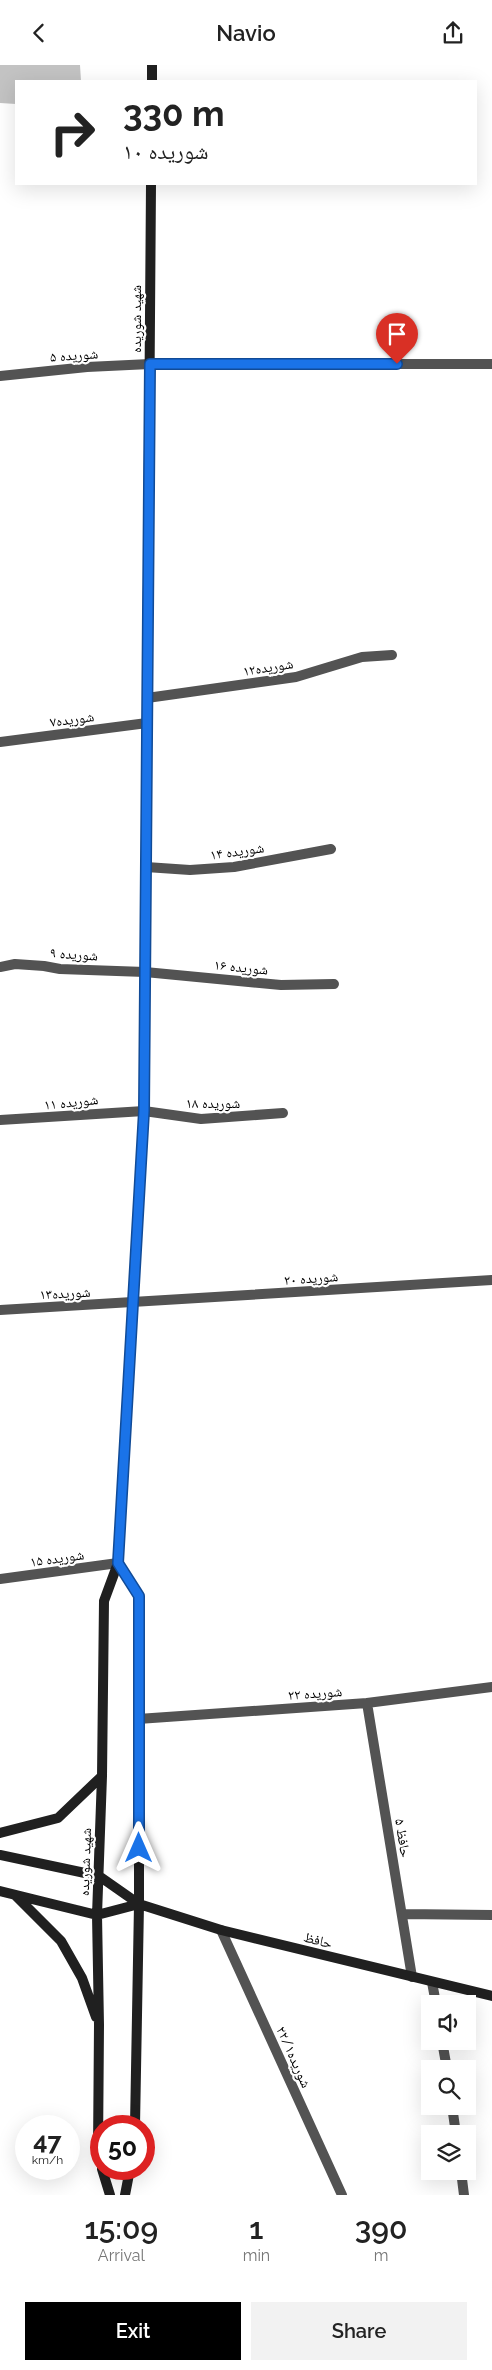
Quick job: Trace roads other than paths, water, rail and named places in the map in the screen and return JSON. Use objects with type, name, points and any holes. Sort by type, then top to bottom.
[{"type":"main road","points":[[152,65],[152,80]]},
{"type":"main road","name":"شهید شوریده","points":[[98,2115],[97,1915],[102,1776],[104,1601],[118,1563],[131,1304],[144,1111],[151,185]]},
{"type":"main road","points":[[118,1563],[139,1596],[140,1904],[135,2115]]},
{"type":"main road","points":[[0,1833],[58,1818],[102,1776]]},
{"type":"main road","name":"حافظ","points":[[0,1855],[99,1876],[140,1904],[221,1930],[492,1996]]},
{"type":"main road","points":[[0,1891],[97,1915],[140,1904]]},
{"type":"main road","points":[[15,1895],[61,1941],[82,1978],[99,2025]]},
{"type":"main road","points":[[105,2180],[110,2195]]},
{"type":"main road","points":[[124,2195],[127,2180]]},
{"type":"street","name":"شوریده ۵","points":[[0,376],[77,368],[150,364],[492,364]]},
{"type":"street","name":"شوریده۱۲","points":[[147,698],[296,677],[362,657],[392,655]]},
{"type":"street","name":"شوریده۷","points":[[0,742],[147,723]]},
{"type":"street","name":"شوریده ۱۴","points":[[146,867],[190,870],[234,867],[331,849]]},
{"type":"street","name":"شوریده ۹","points":[[0,967],[15,965],[44,966],[60,969],[145,971]]},
{"type":"street","name":"شوریده ۱۶","points":[[145,971],[281,985],[334,984]]},
{"type":"street","name":"شوریده ۱۸","points":[[144,1111],[201,1119],[283,1113]]},
{"type":"street","name":"شوریده ۱۱","points":[[0,1120],[144,1111]]},
{"type":"street","name":"شوریده ۲۰","points":[[131,1304],[492,1281]]},
{"type":"street","name":"شوریده۱۳","points":[[0,1310],[131,1304]]},
{"type":"street","name":"شوریده ۱۵","points":[[0,1579],[118,1563]]},
{"type":"street","name":"شوریده ۲۲","points":[[138,1719],[367,1703],[492,1687]]},
{"type":"street","name":"حافظ ۵","points":[[367,1703],[412,1977]]},
{"type":"street","points":[[402,1914],[492,1915]]},
{"type":"street","name":"شوریده۲۲/۱","points":[[221,1930],[342,2195]]},
{"type":"street","points":[[432,1982],[434,1995]]},
{"type":"street","points":[[462,2180],[464,2195]]}]
